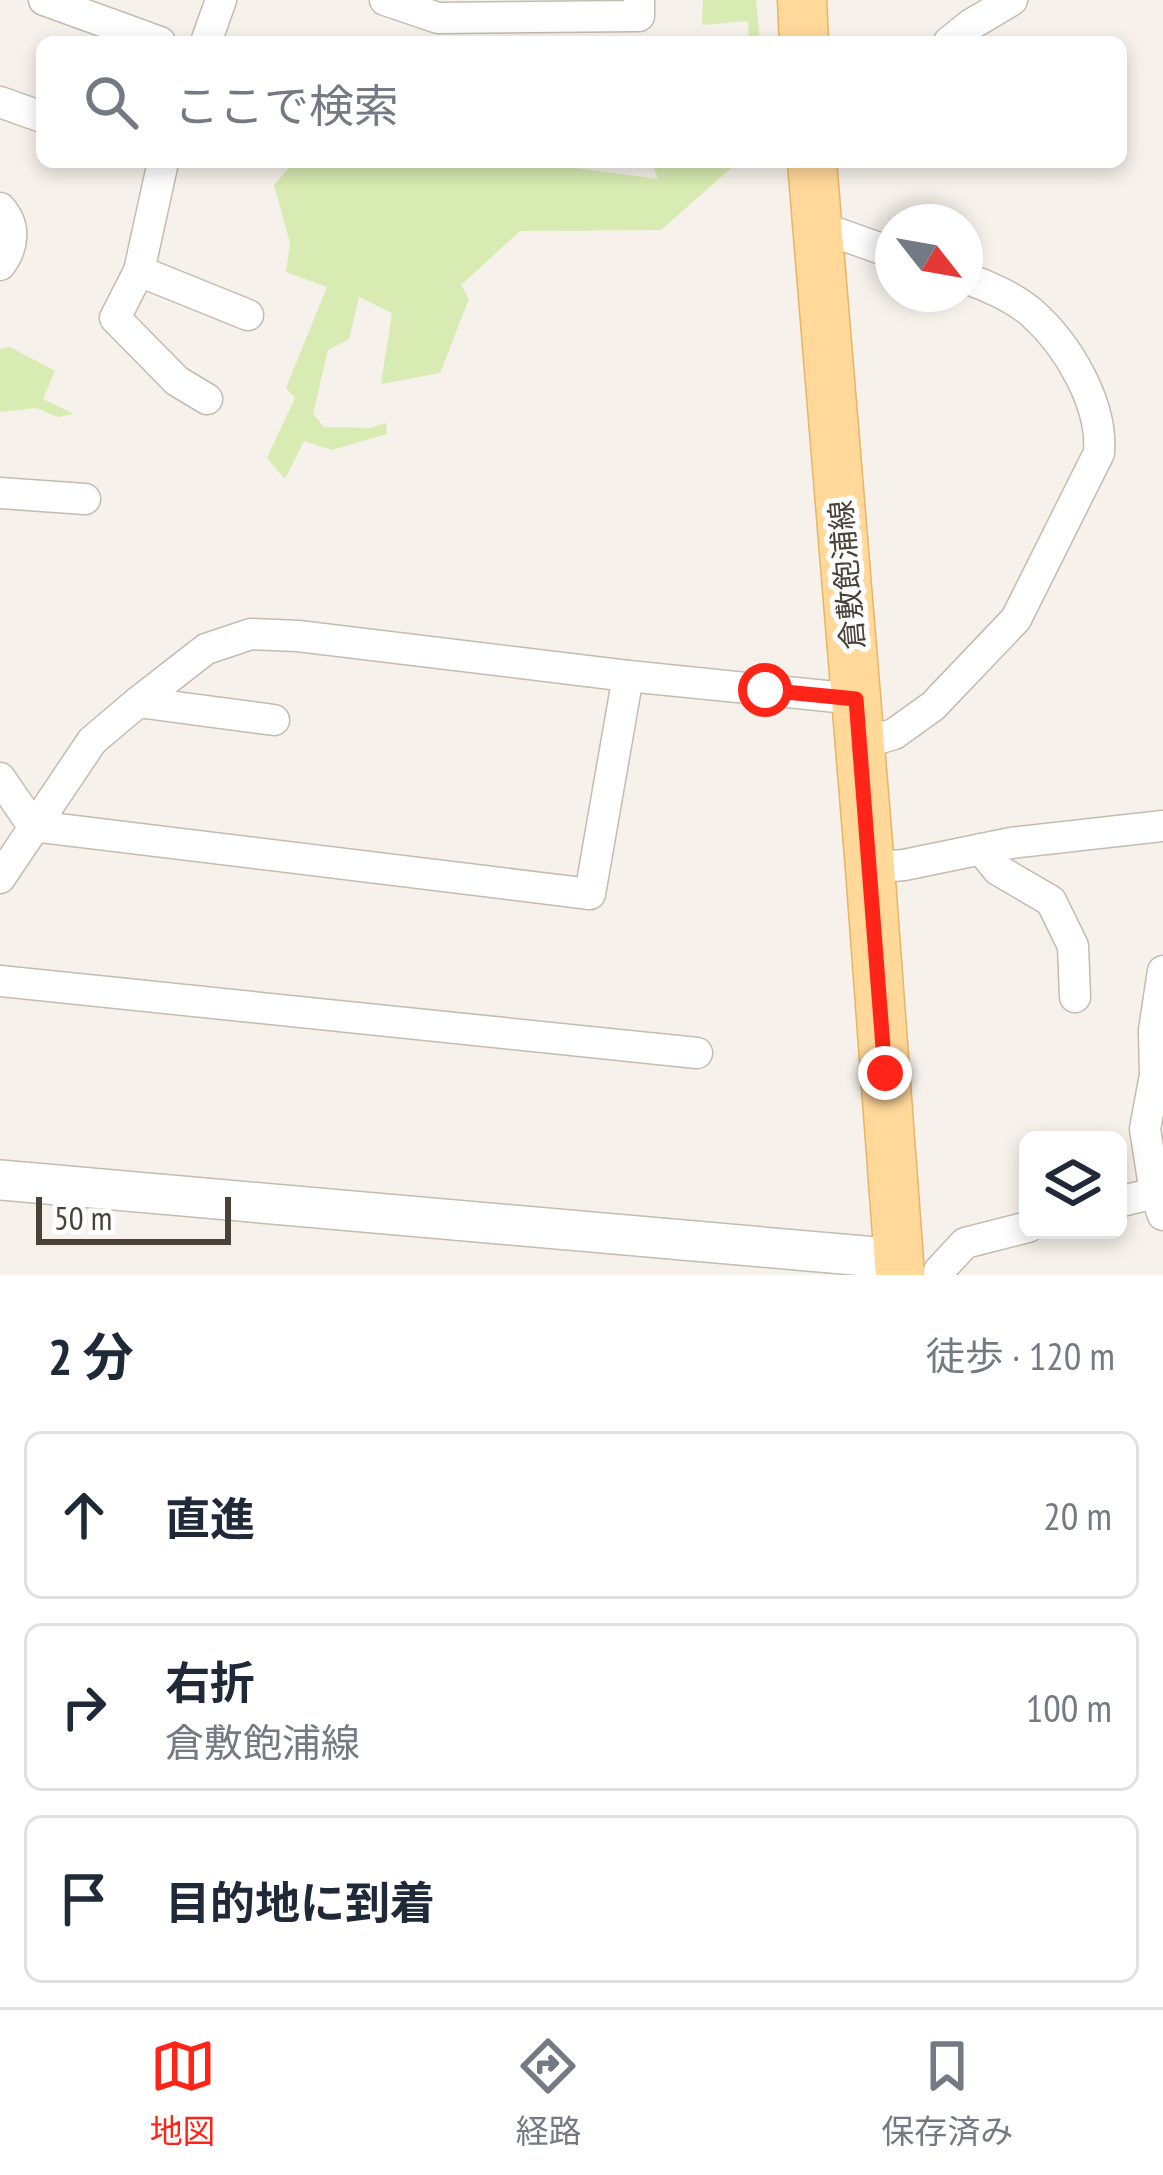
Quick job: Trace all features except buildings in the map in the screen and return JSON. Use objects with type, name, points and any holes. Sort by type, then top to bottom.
[{"type":"main road","points":[[802,0],[804,36]]},
{"type":"main road","name":"倉敷飽浦線","points":[[812,168],[870,868],[921,1270]]},
{"type":"street","points":[[44,0],[143,36]]},
{"type":"street","points":[[208,36],[221,0]]},
{"type":"street","points":[[386,0],[438,18],[639,16],[639,0]]},
{"type":"street","points":[[956,36],[1012,0]]},
{"type":"street","points":[[0,102],[36,115]]},
{"type":"street","points":[[162,168],[139,272],[115,319],[177,381],[208,399]]},
{"type":"street","points":[[0,208],[9,217],[13,238],[0,265]]},
{"type":"street","points":[[817,226],[875,247]]},
{"type":"street","points":[[139,272],[248,315]]},
{"type":"street","points":[[0,878],[92,741],[206,649],[251,634],[298,635],[628,676],[858,721],[894,734],[933,706],[1016,619],[1100,453],[1101,429],[1073,359],[1030,311],[983,287]]},
{"type":"street","points":[[0,493],[85,499]]},
{"type":"street","points":[[0,778],[33,826],[590,894],[628,676]]},
{"type":"street","points":[[138,702],[274,720]]},
{"type":"street","points":[[870,868],[1011,843],[1163,826]]},
{"type":"street","points":[[981,850],[998,871],[1051,901],[1073,946],[1075,997]]},
{"type":"street","points":[[1127,1202],[1159,1204],[1145,1129],[1155,1075],[1154,1030],[1163,971]]},
{"type":"street","points":[[0,981],[697,1053]]},
{"type":"street","points":[[0,1180],[921,1270],[965,1244],[1019,1229]]},
{"type":"green space","points":[[703,0],[756,0],[759,36],[749,36],[748,21],[702,25]]},
{"type":"green space","points":[[289,168],[576,168],[658,179],[654,168],[731,168],[661,230],[520,231],[461,285],[469,299],[440,373],[381,384],[392,313],[359,297],[349,339],[328,350],[313,414],[324,427],[370,428],[386,423],[387,434],[332,450],[304,441],[285,479],[267,458],[295,398],[286,388],[327,287],[286,272],[290,243],[274,185]]},
{"type":"green space","points":[[10,347],[55,371],[43,399],[74,414],[58,417],[36,408],[0,412],[0,349]]},
{"type":"route","points":[[765,690],[856,699],[885,1073]]}]
